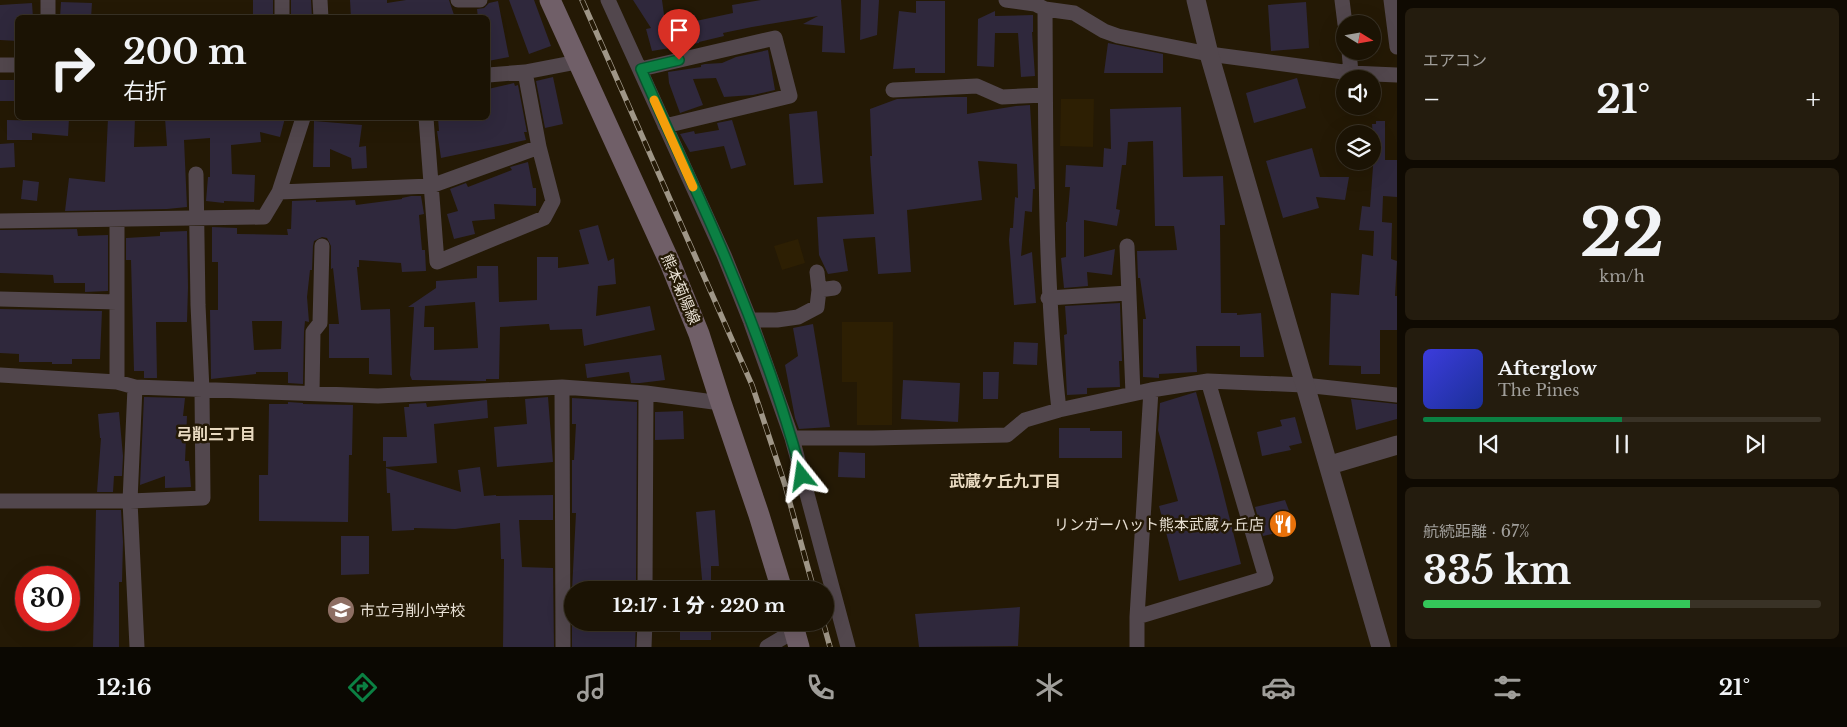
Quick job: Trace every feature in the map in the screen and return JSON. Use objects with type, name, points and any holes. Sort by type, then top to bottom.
[{"type":"main road","name":"熊本菊陽線","points":[[550,0],[671,265],[699,334],[779,581]]},
{"type":"street","points":[[48,0],[48,15]]},
{"type":"street","points":[[282,0],[282,15]]},
{"type":"street","points":[[320,0],[321,15]]},
{"type":"street","points":[[458,0],[480,0]]},
{"type":"street","points":[[608,0],[724,255],[750,320],[792,438],[848,647]]},
{"type":"street","points":[[1006,0],[1038,4],[1074,13],[1104,31],[1118,36],[1209,54],[1336,71]]},
{"type":"street","points":[[1196,0],[1209,54],[1304,385],[1330,465],[1381,647]]},
{"type":"street","points":[[1342,0],[1344,15]]},
{"type":"street","points":[[1391,0],[1397,46]]},
{"type":"street","points":[[1038,4],[1045,95],[1048,298],[1059,410]]},
{"type":"street","points":[[641,69],[775,38],[790,96],[665,126]]},
{"type":"street","points":[[490,75],[525,72],[578,62]]},
{"type":"street","points":[[0,64],[15,65]]},
{"type":"street","points":[[426,120],[437,262],[544,218],[553,201],[539,147],[525,72]]},
{"type":"street","points":[[1381,74],[1397,74]]},
{"type":"street","points":[[892,90],[977,86],[1002,98],[1045,95]]},
{"type":"street","points":[[0,221],[264,217],[279,192],[303,120]]},
{"type":"street","points":[[279,192],[431,186],[539,147]]},
{"type":"street","points":[[0,501],[130,501],[203,498],[196,174]]},
{"type":"street","points":[[117,220],[117,382]]},
{"type":"street","points":[[312,394],[313,332],[320,323],[322,246]]},
{"type":"street","points":[[1127,246],[1134,394]]},
{"type":"street","points":[[750,320],[777,320],[798,317],[817,307],[827,289],[817,272]]},
{"type":"street","points":[[1048,298],[1128,293]]},
{"type":"street","points":[[0,299],[117,302]]},
{"type":"street","points":[[0,374],[202,390],[378,396],[562,387],[646,393],[721,403]]},
{"type":"street","points":[[1137,618],[1266,578],[1208,381]]},
{"type":"street","points":[[792,438],[1006,435],[1025,420],[1059,410],[1151,390],[1208,381],[1304,385],[1397,395]]},
{"type":"street","points":[[135,386],[130,501],[137,647]]},
{"type":"street","points":[[562,387],[563,647]]},
{"type":"street","points":[[1137,647],[1137,618],[1151,390]]},
{"type":"street","points":[[645,581],[646,393]]},
{"type":"street","points":[[1330,465],[1397,445]]},
{"type":"street","points":[[644,647],[645,631]]},
{"type":"street","points":[[767,647],[795,634]]},
{"type":"shaded area","points":[[1061,99],[1094,99],[1093,147],[1060,146]]},
{"type":"shaded area","points":[[798,239],[805,263],[782,270],[774,246]]},
{"type":"shaded area","points":[[842,322],[893,322],[892,425],[857,425],[857,382],[842,382]]},
{"type":"building","points":[[253,0],[273,0],[273,15],[253,15]]},
{"type":"building","points":[[291,0],[311,0],[312,15],[291,15]]},
{"type":"building","points":[[350,0],[387,0],[387,3],[406,0],[449,0],[454,15],[351,15]]},
{"type":"building","points":[[509,0],[534,0],[551,46],[529,54]]},
{"type":"building","points":[[633,0],[662,0],[666,29],[695,15],[696,21],[733,13],[732,5],[761,0],[841,0],[845,53],[822,52],[823,26],[803,24],[818,16],[723,33],[724,36],[699,43],[652,51],[646,29],[651,28]]},
{"type":"building","points":[[861,0],[879,0],[877,35],[860,40]]},
{"type":"building","points":[[498,1],[509,57],[490,61],[490,15],[478,15],[477,9],[484,8],[489,3]]},
{"type":"building","points":[[916,1],[945,1],[945,73],[915,73],[915,68],[893,69],[899,11],[916,13]]},
{"type":"building","points":[[61,2],[92,3],[91,15],[60,15]]},
{"type":"building","points":[[1306,2],[1309,48],[1271,51],[1268,5]]},
{"type":"building","points":[[32,3],[33,15],[15,15],[15,41],[0,40],[0,5]]},
{"type":"building","points":[[995,11],[995,16],[1033,15],[1032,32],[1035,76],[1021,77],[1018,33],[995,33],[994,67],[977,66],[978,19]]},
{"type":"building","points":[[1108,43],[1163,54],[1163,73],[1104,73]]},
{"type":"building","points":[[768,50],[775,90],[753,95],[724,97],[716,78],[693,79],[703,105],[680,113],[669,83],[668,72],[701,67],[701,65],[705,64],[722,63],[736,57]]},
{"type":"building","points":[[553,77],[563,124],[545,128],[536,81]]},
{"type":"building","points":[[1297,78],[1306,108],[1254,123],[1246,93]]},
{"type":"building","points":[[0,80],[15,80],[15,101],[0,101]]},
{"type":"building","points":[[514,83],[515,86],[518,85],[527,132],[524,132],[526,140],[441,158],[437,131],[439,131],[438,120],[490,120],[490,89]]},
{"type":"building","points":[[967,97],[967,114],[1030,105],[1035,189],[1033,189],[1032,212],[1025,211],[1021,256],[1032,252],[1036,303],[1014,305],[1009,240],[1010,228],[1013,228],[1015,197],[1018,198],[1017,164],[978,161],[982,200],[907,210],[911,272],[878,274],[875,237],[843,239],[848,271],[828,274],[819,255],[817,217],[874,214],[870,156],[872,156],[870,109],[897,99]]},
{"type":"building","points":[[1181,107],[1183,177],[1223,176],[1225,225],[1220,225],[1221,313],[1237,313],[1237,315],[1261,313],[1264,357],[1240,357],[1240,346],[1196,346],[1197,372],[1159,374],[1159,378],[1143,377],[1143,319],[1146,319],[1140,278],[1138,278],[1137,251],[1177,250],[1174,226],[1155,226],[1153,141],[1128,142],[1126,165],[1122,165],[1116,209],[1120,210],[1117,226],[1084,220],[1084,257],[1115,249],[1112,275],[1087,272],[1088,286],[1064,288],[1061,258],[1066,257],[1066,222],[1070,187],[1065,187],[1066,165],[1103,167],[1104,148],[1111,149],[1110,109]]},
{"type":"building","points":[[817,111],[823,183],[794,185],[789,114]]},
{"type":"building","points":[[7,120],[69,120],[68,136],[32,133],[32,140],[7,140]]},
{"type":"building","points":[[108,120],[135,120],[134,147],[167,146],[165,120],[284,120],[280,137],[260,132],[261,142],[231,145],[232,174],[255,175],[254,202],[224,201],[224,203],[206,201],[208,177],[210,177],[210,138],[184,140],[187,207],[65,211],[69,178],[105,182]]},
{"type":"building","points":[[732,120],[746,165],[731,169],[724,146],[690,152],[680,134],[694,131],[695,134],[719,130],[717,123]]},
{"type":"building","points":[[314,121],[362,125],[359,147],[366,146],[367,168],[352,169],[351,158],[330,149],[330,167],[313,167]]},
{"type":"building","points":[[1376,121],[1385,121],[1385,160],[1397,160],[1397,197],[1383,196],[1382,222],[1392,223],[1391,259],[1397,261],[1395,296],[1397,296],[1397,330],[1380,330],[1380,374],[1361,374],[1361,366],[1329,365],[1331,293],[1359,295],[1362,254],[1373,256],[1374,231],[1359,230],[1362,206],[1370,207],[1373,170],[1381,170],[1381,125],[1372,125],[1376,124]]},
{"type":"building","points":[[14,143],[15,167],[0,168],[0,144]]},
{"type":"building","points":[[1312,148],[1320,177],[1349,177],[1345,200],[1316,197],[1319,208],[1283,218],[1266,161]]},
{"type":"building","points":[[528,162],[533,188],[536,188],[536,206],[494,204],[495,219],[472,221],[475,234],[454,239],[447,214],[458,211],[450,189],[466,183],[468,187],[512,170],[510,167]]},
{"type":"building","points":[[23,180],[39,182],[37,201],[21,199]]},
{"type":"building","points":[[421,196],[424,214],[419,215],[422,250],[425,250],[426,271],[402,272],[401,263],[359,260],[359,267],[357,267],[361,310],[390,309],[392,375],[369,374],[369,358],[329,358],[329,324],[339,324],[333,268],[331,269],[331,246],[327,238],[322,237],[314,241],[313,246],[312,270],[310,270],[307,297],[309,322],[305,321],[304,332],[303,384],[288,383],[288,372],[256,372],[256,374],[211,379],[210,310],[218,310],[218,262],[212,262],[212,227],[237,228],[237,234],[288,235],[287,229],[291,229],[292,201],[355,200],[356,205]],"holes":[[[252,321],[282,321],[281,349],[254,350]]]},
{"type":"building","points":[[598,225],[608,261],[614,258],[616,284],[598,286],[596,316],[650,306],[655,330],[584,346],[582,329],[550,330],[549,324],[500,327],[499,379],[486,379],[486,381],[412,380],[410,375],[414,307],[408,307],[436,288],[436,281],[477,278],[477,266],[498,266],[499,302],[537,300],[537,257],[558,257],[558,268],[589,264],[579,230]],"holes":[[[475,302],[478,348],[434,350],[434,327],[424,327],[425,306]]]},
{"type":"building","points":[[77,229],[78,236],[108,235],[108,291],[85,292],[85,283],[54,283],[53,275],[0,273],[0,230]]},
{"type":"building","points":[[187,231],[187,322],[156,322],[157,378],[144,378],[144,371],[134,371],[131,260],[126,260],[126,238],[160,236],[160,232]]},
{"type":"building","points":[[1120,303],[1122,361],[1119,361],[1120,387],[1087,388],[1087,394],[1067,395],[1064,335],[1067,334],[1065,306]]},
{"type":"building","points":[[0,309],[102,311],[100,359],[72,359],[72,364],[52,364],[52,362],[19,362],[19,354],[0,353]]},
{"type":"building","points":[[813,324],[830,427],[799,429],[795,418],[785,365],[798,356],[793,328]]},
{"type":"building","points":[[1014,342],[1038,343],[1037,365],[1013,364]]},
{"type":"building","points":[[661,355],[665,380],[631,383],[629,372],[587,378],[585,364]]},
{"type":"building","points":[[983,372],[999,372],[998,399],[983,399]]},
{"type":"building","points":[[903,380],[960,383],[958,422],[901,419]]},
{"type":"building","points":[[1196,392],[1241,564],[1179,581],[1159,506],[1178,501],[1158,430],[1160,403]]},
{"type":"building","points":[[144,397],[185,398],[183,416],[187,416],[185,461],[189,461],[191,487],[165,488],[165,476],[140,485]]},
{"type":"building","points":[[548,397],[553,462],[497,467],[494,427],[527,424],[525,399]]},
{"type":"building","points":[[572,398],[637,402],[636,581],[572,581],[576,513],[572,513],[572,460],[574,460],[576,424],[572,424]]},
{"type":"building","points":[[1351,399],[1397,404],[1397,419],[1356,430]]},
{"type":"building","points":[[487,400],[488,418],[434,424],[437,463],[386,467],[386,461],[383,461],[383,437],[407,437],[404,407],[409,407],[409,404],[426,403],[427,407]]},
{"type":"building","points":[[288,402],[353,405],[352,455],[349,455],[348,522],[259,521],[259,475],[268,475],[269,404],[288,404]]},
{"type":"building","points":[[683,411],[684,439],[655,440],[655,412]]},
{"type":"building","points":[[119,412],[123,456],[122,476],[114,476],[113,492],[97,492],[101,438],[98,414]]},
{"type":"building","points":[[1295,417],[1302,443],[1289,446],[1291,450],[1262,456],[1257,432],[1282,426],[1280,420]]},
{"type":"building","points":[[1059,428],[1090,428],[1090,431],[1122,431],[1122,458],[1059,458]]},
{"type":"building","points":[[839,452],[865,453],[865,478],[838,477]]},
{"type":"building","points":[[480,467],[484,496],[553,495],[553,520],[519,520],[522,567],[553,568],[554,647],[503,647],[504,559],[501,559],[500,523],[455,529],[414,528],[414,530],[392,531],[390,493],[387,493],[386,468],[461,492],[458,470]]},
{"type":"building","points":[[1285,500],[1296,529],[1263,536],[1255,507]]},
{"type":"building","points":[[96,510],[121,510],[123,542],[122,582],[119,582],[119,647],[93,647]]},
{"type":"building","points":[[715,510],[719,566],[711,566],[711,581],[702,581],[696,512]]},
{"type":"building","points":[[341,536],[369,536],[369,574],[341,575]]},
{"type":"building","points":[[1020,607],[1018,646],[919,647],[915,614]]},
{"type":"building","points":[[572,631],[636,631],[635,647],[572,647]]},
{"type":"building","points":[[680,631],[711,631],[711,640],[680,640]]},
{"type":"railway","points":[[582,0],[752,385],[785,485],[812,581]]},
{"type":"railway","points":[[826,631],[830,647]]},
{"type":"slow traffic","points":[[654,100],[693,187]]},
{"type":"place","name":"リンガーハット熊本武蔵ヶ丘店","points":[[1283,524]]},
{"type":"place","name":"市立弓削小学校","points":[[341,610]]},
{"type":"district","name":"弓削三丁目","points":[[216,434]]},
{"type":"district","name":"武蔵ケ丘九丁目","points":[[1005,481]]},
{"type":"route","points":[[679,60],[641,69],[724,255],[750,320],[792,438],[802,476]]}]
